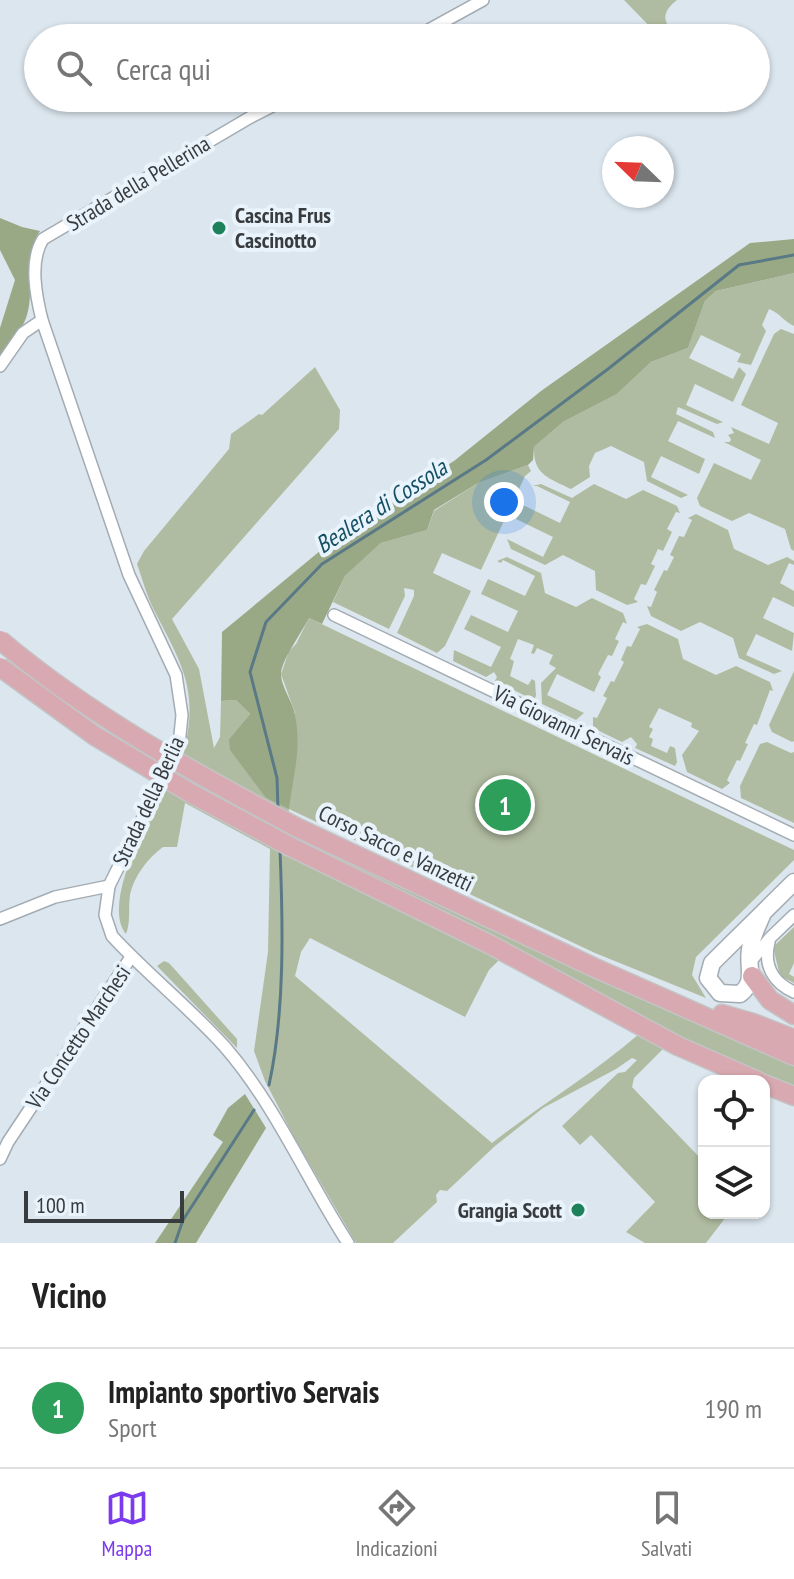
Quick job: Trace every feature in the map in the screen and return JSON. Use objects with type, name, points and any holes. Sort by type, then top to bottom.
[{"type":"main road","name":"Corso Sacco e Vanzetti","points":[[0,640],[58,685],[156,750],[296,827],[593,967],[794,1056]]},
{"type":"main road","name":"Corso Sacco e Vanzetti","points":[[0,667],[95,736],[148,769],[289,846],[491,945],[678,1046],[744,1075]]},
{"type":"main road","points":[[750,966],[770,1000],[794,1015]]},
{"type":"main road","points":[[676,1002],[753,1023],[794,1039]]},
{"type":"main road","points":[[770,1086],[794,1096]]},
{"type":"street","points":[[439,24],[483,0]]},
{"type":"street","name":"Strada della Pellerina","points":[[37,300],[36,266],[43,239],[261,112]]},
{"type":"street","name":"Strada della Berlia","points":[[37,300],[129,575],[176,675],[181,696],[179,745],[109,886],[105,915],[112,936],[225,1047],[245,1073],[286,1135],[348,1243]]},
{"type":"street","points":[[0,366],[23,333],[42,320]]},
{"type":"street","name":"Via Giovanni Servais","points":[[334,615],[794,835]]},
{"type":"street","points":[[763,913],[750,966],[750,984],[740,994],[720,993],[708,978],[712,963],[794,882]]},
{"type":"street","points":[[0,919],[55,897],[109,886]]},
{"type":"street","points":[[750,966],[770,938],[794,915]]},
{"type":"street","points":[[770,938],[766,952],[772,977],[779,985],[794,992]]},
{"type":"street","points":[[717,956],[733,951],[750,966]]},
{"type":"street","name":"Via Concetto Marchesi","points":[[0,1159],[8,1142],[131,957]]},
{"type":"green space","points":[[624,0],[677,0],[666,14],[668,24],[647,24]]},
{"type":"green space","points":[[0,218],[40,231],[30,263],[26,318],[0,355],[0,328],[15,280],[0,250]]},
{"type":"green space","points":[[794,239],[794,273],[716,291],[705,301],[688,348],[651,362],[617,394],[563,422],[534,447],[533,460],[528,465],[478,483],[434,510],[427,530],[381,543],[345,576],[322,624],[309,618],[282,668],[283,684],[295,715],[298,740],[289,809],[266,798],[230,750],[229,739],[250,714],[236,700],[221,701],[222,632],[355,522],[454,461],[541,391],[750,243]]},
{"type":"green space","points":[[794,273],[794,326],[769,309],[762,325],[766,331],[751,365],[737,362],[741,354],[701,335],[689,358],[733,379],[739,367],[746,374],[733,402],[695,384],[686,405],[723,422],[717,424],[678,407],[676,414],[713,432],[715,438],[678,421],[668,441],[705,459],[699,474],[661,456],[651,477],[688,495],[681,498],[647,481],[644,462],[611,446],[595,453],[589,466],[590,477],[571,489],[539,470],[534,447],[563,422],[617,394],[651,362],[688,348],[705,301],[716,291]]},
{"type":"green space","points":[[781,329],[794,334],[794,551],[785,529],[749,513],[732,521],[700,506],[697,498],[714,463],[751,480],[761,460],[724,442],[730,442],[728,435],[734,433],[731,427],[769,444],[778,423],[741,405],[774,334]]},
{"type":"green space","points":[[315,367],[340,410],[339,429],[172,619],[199,669],[214,748],[220,737],[221,701],[236,700],[250,714],[229,739],[266,798],[288,808],[295,713],[281,674],[289,651],[309,618],[794,850],[794,860],[696,957],[692,975],[706,998],[595,953],[289,809],[283,855],[500,959],[489,970],[465,1017],[310,938],[301,952],[295,976],[492,1143],[639,1034],[665,1047],[634,1078],[632,1087],[698,1156],[698,1219],[724,1219],[706,1243],[645,1243],[626,1232],[655,1202],[591,1135],[580,1145],[562,1126],[618,1073],[625,1072],[637,1060],[632,1058],[543,1108],[495,1146],[447,1191],[440,1190],[436,1195],[437,1202],[393,1243],[356,1243],[294,1137],[265,1081],[254,1051],[268,952],[270,849],[185,803],[177,847],[163,847],[157,851],[135,881],[130,895],[126,934],[119,918],[120,896],[127,870],[137,843],[184,751],[190,709],[184,675],[150,601],[137,564],[144,551],[229,449],[231,434],[259,414],[262,415]]},
{"type":"green space","points":[[528,465],[531,471],[525,476],[481,570],[442,553],[433,573],[471,591],[445,646],[437,653],[397,633],[414,590],[404,588],[405,596],[389,629],[333,602],[345,576],[381,543],[427,530],[434,511],[478,483]]},
{"type":"green space","points":[[541,484],[572,498],[594,484],[626,499],[643,490],[677,506],[680,513],[676,512],[667,529],[672,532],[663,551],[658,549],[651,564],[655,566],[646,585],[641,584],[634,599],[638,602],[627,605],[596,590],[595,571],[563,555],[545,565],[511,549],[507,539],[543,557],[553,537],[516,519],[523,505],[560,523],[570,502],[532,486]]},
{"type":"green space","points":[[696,514],[728,530],[734,549],[768,565],[787,557],[794,561],[794,565],[789,563],[780,583],[794,591],[794,607],[773,597],[763,618],[794,633],[792,651],[756,634],[746,655],[782,671],[774,674],[739,658],[733,638],[700,622],[681,631],[651,616],[647,606],[651,607],[657,592],[654,590],[674,557],[670,555],[679,536],[684,537],[692,520],[688,518]]},
{"type":"green space","points":[[507,557],[541,573],[545,593],[576,607],[592,598],[623,613],[627,624],[623,622],[615,639],[619,641],[598,674],[601,677],[594,692],[557,674],[547,695],[584,713],[576,720],[542,704],[541,683],[556,668],[549,664],[553,655],[537,648],[534,654],[531,653],[534,645],[518,639],[510,659],[514,661],[510,676],[528,685],[532,679],[535,681],[534,700],[495,681],[497,677],[494,672],[486,677],[453,661],[454,650],[491,667],[501,647],[464,629],[471,615],[508,632],[518,611],[481,594],[488,579],[525,596],[535,576],[503,560],[501,563],[497,561]]},
{"type":"green space","points":[[647,624],[678,639],[683,659],[716,675],[736,666],[770,682],[773,691],[770,690],[757,725],[754,724],[745,743],[748,744],[740,761],[737,760],[727,780],[730,783],[722,789],[687,772],[682,755],[699,731],[691,727],[692,723],[659,708],[649,727],[653,729],[649,737],[653,739],[651,746],[667,753],[670,746],[675,748],[675,766],[635,748],[637,744],[631,737],[622,742],[593,728],[593,717],[597,718],[607,698],[603,696],[624,662],[621,660],[627,646],[631,647],[640,629],[637,627]]},
{"type":"green space","points":[[794,671],[792,742],[772,732],[769,725]]},
{"type":"green space","points":[[767,742],[794,752],[794,823],[741,798],[740,786],[760,744]]},
{"type":"green space","points":[[320,845],[794,1062],[794,1089],[770,1078],[770,1075],[762,1075],[672,1035],[317,851]]},
{"type":"green space","points":[[794,927],[794,963],[789,974],[794,977],[794,983],[780,976],[773,947]]},
{"type":"green space","points":[[164,961],[237,1039],[237,1048],[157,966]]},
{"type":"green space","points":[[245,1094],[266,1128],[196,1243],[155,1243],[223,1142],[213,1135],[228,1108]]},
{"type":"waterway","name":"Bealera di Cossola","points":[[278,810],[277,778],[250,672],[266,622],[322,564],[486,460],[608,369],[739,265],[794,255]]},
{"type":"waterway","name":"Bealera di Cossola","points":[[269,1085],[280,998],[280,850]]},
{"type":"waterway","name":"Bealera di Cossola","points":[[175,1243],[183,1220],[254,1110]]},
{"type":"place","name":"Cascina Frus Cascinotto","points":[[219,228]]},
{"type":"place","name":"Impianto sportivo Servais","points":[[505,805]]},
{"type":"place","name":"Grangia Scott","points":[[578,1210]]}]
